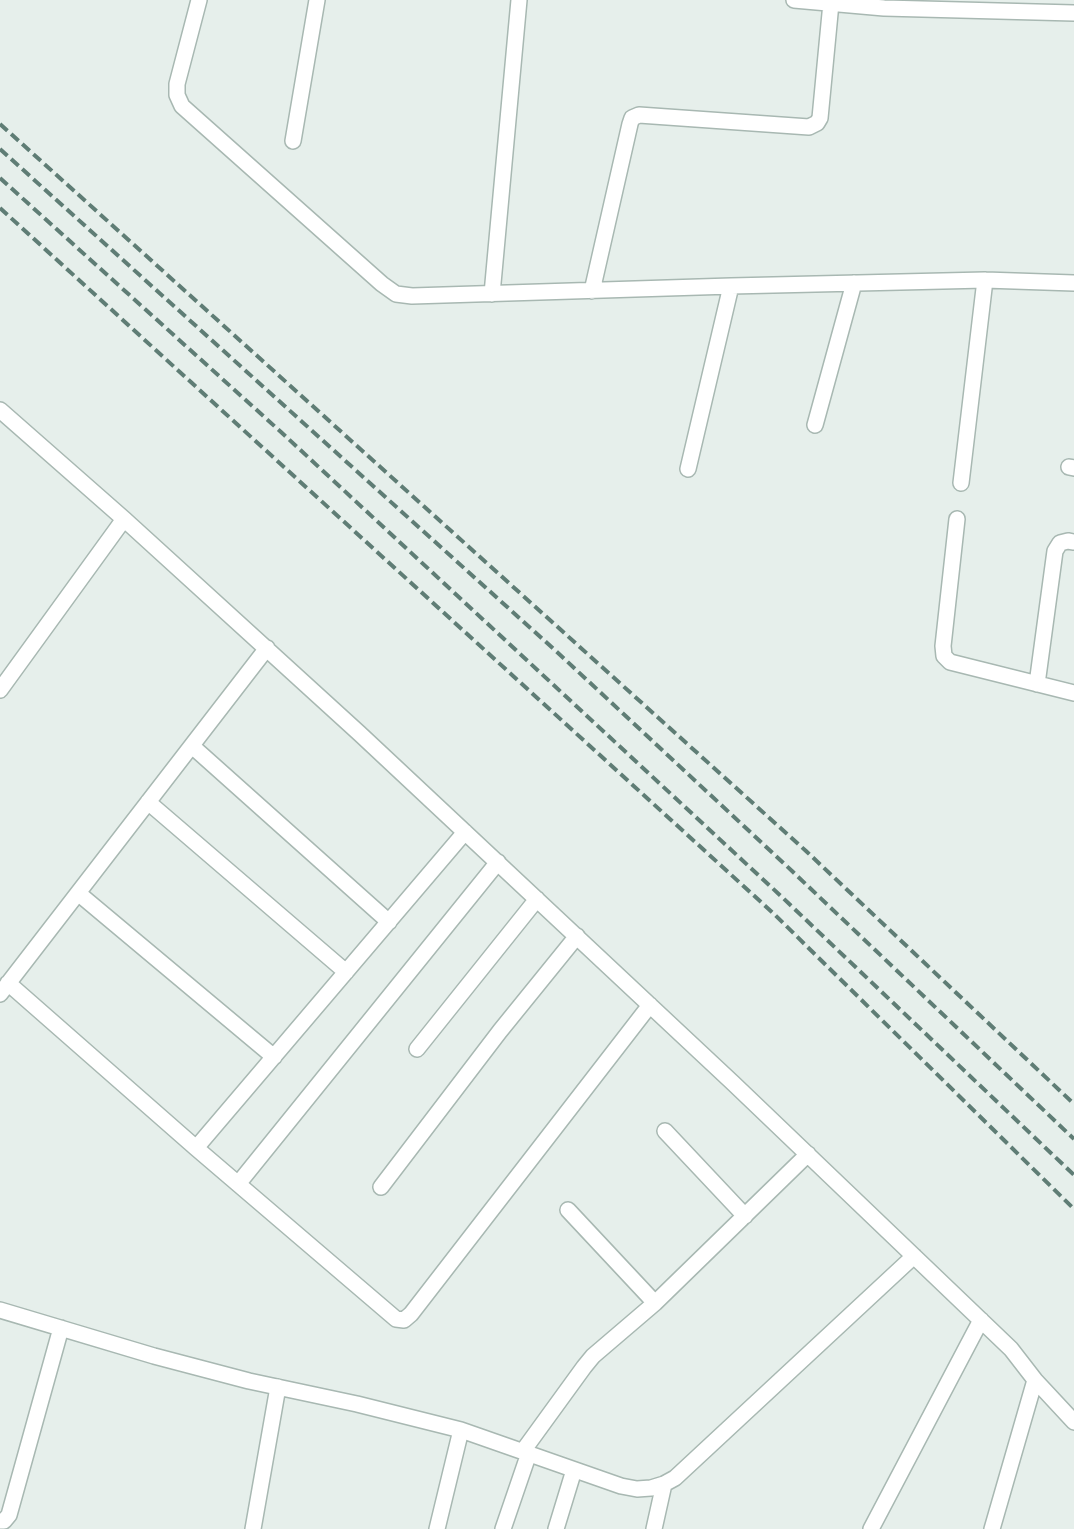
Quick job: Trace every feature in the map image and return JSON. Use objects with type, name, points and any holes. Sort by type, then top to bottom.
[{"type":"street","points":[[198,0],[177,84],[177,95],[182,106],[382,284],[396,294],[412,296],[985,280],[1074,282]]},
{"type":"street","points":[[293,141],[317,0]]},
{"type":"street","points":[[492,294],[520,0]]},
{"type":"street","points":[[794,0],[884,8],[1035,6],[1074,13]]},
{"type":"street","points":[[592,291],[632,118],[639,115],[810,127],[817,123],[820,118],[831,3]]},
{"type":"street","points":[[961,483],[985,280]]},
{"type":"street","points":[[814,424],[854,283]]},
{"type":"street","points":[[688,469],[731,286]]},
{"type":"street","points":[[0,412],[124,519],[267,648],[577,936],[1011,1349],[1034,1380],[1074,1422]]},
{"type":"street","points":[[0,690],[124,519]]},
{"type":"street","points":[[957,519],[943,646],[944,656],[950,662],[1074,693]]},
{"type":"street","points":[[1037,684],[1055,550],[1060,543],[1074,542]]},
{"type":"street","points":[[267,648],[4,988],[196,1148],[396,1319],[404,1320],[411,1314],[650,1005]]},
{"type":"street","points":[[192,746],[389,922]]},
{"type":"street","points":[[148,802],[346,972]]},
{"type":"street","points":[[196,1148],[465,832]]},
{"type":"street","points":[[238,1184],[498,862]]},
{"type":"street","points":[[78,893],[274,1057]]},
{"type":"street","points":[[418,1049],[537,899]]},
{"type":"street","points":[[381,1188],[500,1030],[577,936]]},
{"type":"street","points":[[665,1131],[745,1216]]},
{"type":"street","points":[[503,1529],[526,1452],[584,1366],[593,1356],[655,1303],[808,1154]]},
{"type":"street","points":[[568,1210],[655,1303]]},
{"type":"street","points":[[0,1310],[154,1356],[249,1381],[357,1404],[461,1430],[621,1486],[636,1489],[651,1488],[675,1478],[914,1256]]},
{"type":"street","points":[[871,1529],[981,1320]]},
{"type":"street","points":[[0,1521],[4,1521],[9,1515],[61,1328]]},
{"type":"street","points":[[992,1529],[1034,1380]]},
{"type":"street","points":[[253,1529],[278,1387]]},
{"type":"street","points":[[437,1529],[461,1430]]},
{"type":"street","points":[[556,1529],[574,1470]]},
{"type":"street","points":[[654,1529],[664,1484]]},
{"type":"railway","points":[[0,124],[806,851],[1074,1104]]},
{"type":"railway","points":[[0,149],[557,652],[792,871],[1074,1139]]},
{"type":"railway","points":[[0,178],[281,432],[783,898],[1074,1175]]},
{"type":"railway","points":[[0,208],[773,913],[1074,1209]]}]
